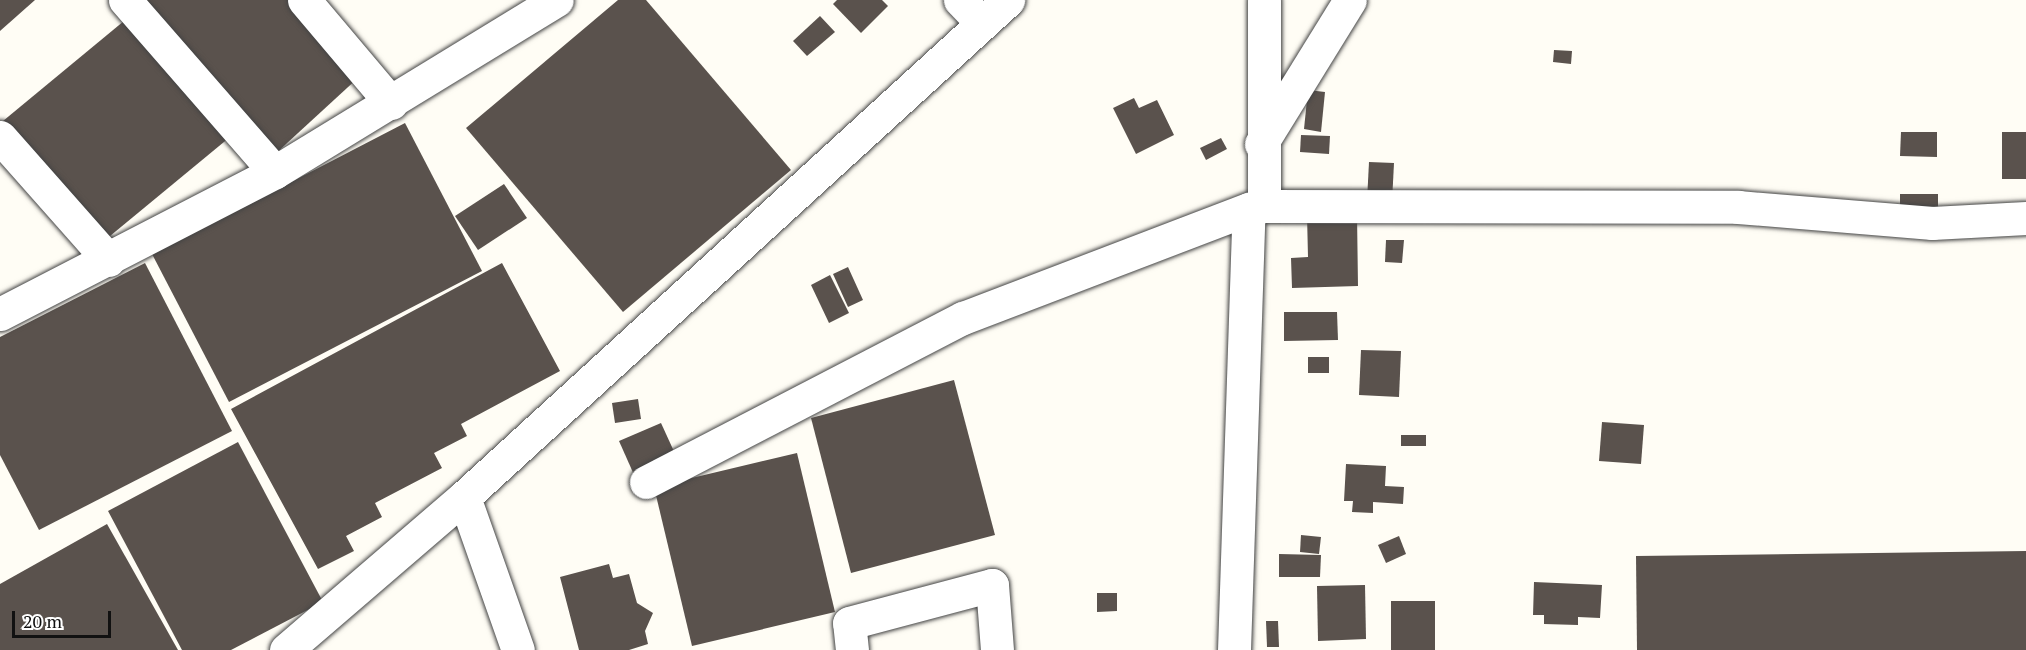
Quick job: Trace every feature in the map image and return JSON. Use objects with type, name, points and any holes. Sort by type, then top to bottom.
[{"type":"lane","points":[[125,0],[275,172]]},
{"type":"lane","points":[[304,0],[391,103]]},
{"type":"lane","points":[[0,314],[109,260],[275,172],[557,0]]},
{"type":"lane","points":[[286,650],[316,638],[970,10],[1008,0]]},
{"type":"lane","points":[[1234,650],[1261,145],[1264,0]]},
{"type":"lane","points":[[1261,145],[1350,0]]},
{"type":"lane","points":[[0,137],[109,260]]},
{"type":"lane","points":[[646,482],[963,318],[1256,208],[1738,207],[1932,223],[2026,218]]},
{"type":"lane","points":[[464,497],[518,650]]},
{"type":"lane","points":[[852,650],[849,622],[992,585],[997,650]]},
{"type":"building","points":[[0,0],[35,0],[0,31]]},
{"type":"building","points":[[129,0],[289,0],[359,77],[273,156]]},
{"type":"building","points":[[618,0],[646,0],[791,170],[623,312],[466,128]]},
{"type":"building","points":[[837,0],[882,0],[888,6],[861,33],[833,4]]},
{"type":"building","points":[[130,16],[230,137],[104,241],[3,121]]},
{"type":"building","points":[[820,16],[835,32],[807,56],[793,41]]},
{"type":"building","points":[[1554,50],[1572,51],[1571,64],[1553,62]]},
{"type":"building","points":[[1308,90],[1325,92],[1321,132],[1304,129]]},
{"type":"building","points":[[1134,98],[1139,108],[1157,100],[1174,135],[1136,154],[1113,108]]},
{"type":"building","points":[[405,123],[482,271],[229,402],[152,254]]},
{"type":"building","points":[[1901,132],[1937,132],[1937,157],[1900,156]]},
{"type":"building","points":[[2002,132],[2026,132],[2026,179],[2002,179]]},
{"type":"building","points":[[1301,135],[1330,136],[1329,154],[1300,152]]},
{"type":"building","points":[[1221,138],[1227,149],[1206,160],[1200,148]]},
{"type":"building","points":[[1369,162],[1394,163],[1392,202],[1367,201]]},
{"type":"building","points":[[504,184],[527,218],[478,250],[455,216]]},
{"type":"building","points":[[1900,194],[1938,194],[1938,218],[1900,217]]},
{"type":"building","points":[[1357,214],[1358,286],[1292,288],[1291,258],[1308,257],[1307,215]]},
{"type":"building","points":[[1386,240],[1404,240],[1402,263],[1385,262]]},
{"type":"building","points":[[145,263],[232,431],[39,530],[0,455],[0,337]]},
{"type":"building","points":[[502,263],[560,371],[461,424],[467,436],[434,453],[442,468],[375,503],[382,517],[346,536],[354,551],[318,569],[231,409]]},
{"type":"building","points":[[848,267],[863,300],[848,307],[833,274]]},
{"type":"building","points":[[830,275],[849,313],[829,323],[811,285]]},
{"type":"building","points":[[1284,312],[1337,312],[1338,340],[1284,341]]},
{"type":"building","points":[[1361,350],[1401,351],[1399,397],[1359,395]]},
{"type":"building","points":[[1308,357],[1329,357],[1329,373],[1308,373]]},
{"type":"building","points":[[954,380],[995,535],[851,573],[811,418]]},
{"type":"building","points":[[638,399],[641,419],[615,423],[612,403]]},
{"type":"building","points":[[1602,422],[1644,425],[1641,464],[1599,461]]},
{"type":"building","points":[[661,423],[677,458],[635,477],[619,441]]},
{"type":"building","points":[[1401,435],[1426,435],[1426,446],[1401,446]]},
{"type":"building","points":[[238,442],[323,602],[231,650],[182,650],[108,511]]},
{"type":"building","points":[[797,453],[835,612],[692,646],[654,487]]},
{"type":"building","points":[[1346,464],[1386,466],[1385,486],[1404,487],[1403,504],[1373,502],[1373,513],[1352,512],[1353,501],[1344,501]]},
{"type":"building","points":[[107,524],[178,650],[0,650],[0,584]]},
{"type":"building","points":[[1301,535],[1321,537],[1319,554],[1300,552]]},
{"type":"building","points":[[1399,536],[1406,554],[1386,563],[1378,545]]},
{"type":"building","points":[[2026,551],[2026,650],[1637,650],[1636,556]]},
{"type":"building","points":[[1279,554],[1321,555],[1320,577],[1279,577]]},
{"type":"building","points":[[609,564],[613,578],[629,574],[637,603],[653,613],[645,631],[648,644],[629,650],[579,650],[560,577]]},
{"type":"building","points":[[1534,582],[1602,585],[1600,618],[1578,617],[1578,625],[1544,624],[1544,615],[1533,615]]},
{"type":"building","points":[[1365,585],[1366,639],[1318,641],[1317,586]]},
{"type":"building","points":[[1097,593],[1117,593],[1117,611],[1097,612]]},
{"type":"building","points":[[1391,601],[1435,601],[1435,650],[1391,650]]},
{"type":"building","points":[[1266,621],[1278,621],[1279,647],[1267,647]]}]
